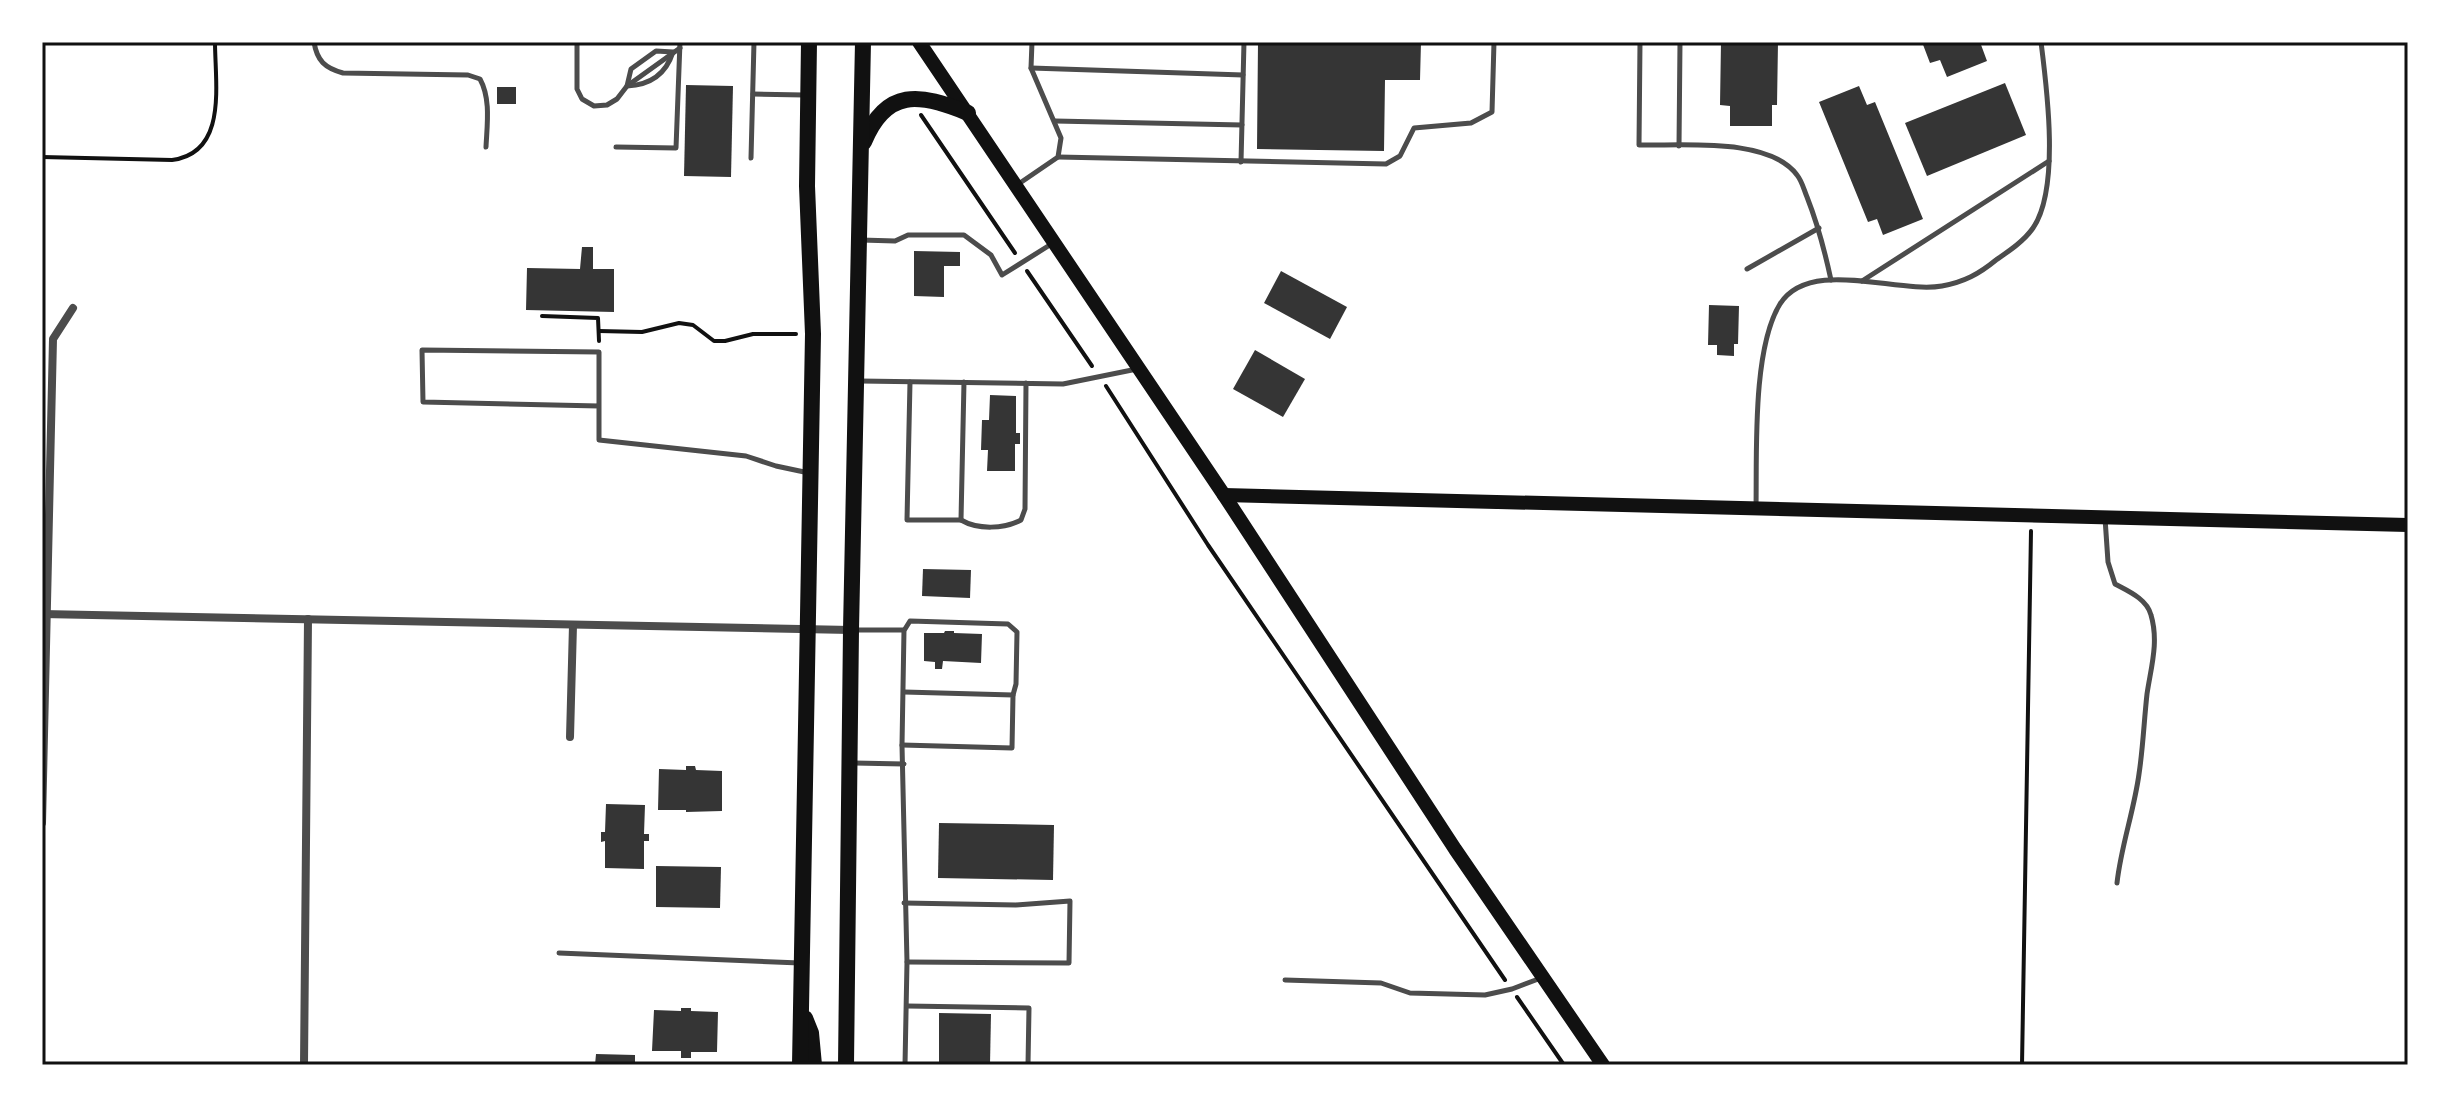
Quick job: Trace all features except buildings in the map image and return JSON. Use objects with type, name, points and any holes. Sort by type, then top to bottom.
[{"type":"main road","points":[[800,1065],[813,334],[807,186],[809,42]]},
{"type":"main road","points":[[846,1065],[863,42]]},
{"type":"main road","points":[[919,42],[1603,1065]]},
{"type":"main road","points":[[862,147],[878,114],[902,100],[932,101],[968,113]]},
{"type":"main road","points":[[1224,495],[2408,525]]},
{"type":"main road","points":[[801,1005],[811,1033],[814,1065]]},
{"type":"street","points":[[42,823],[44,614],[53,339],[73,308]]},
{"type":"street","points":[[44,614],[851,630]]},
{"type":"street","points":[[304,1065],[308,619]]},
{"type":"street","points":[[570,737],[573,625]]},
{"type":"lane","points":[[314,42],[318,58],[326,68],[343,73],[468,75],[480,79],[487,102],[486,147]]},
{"type":"lane","points":[[577,42],[577,89],[587,103],[594,106],[607,105],[617,99],[627,86],[680,45]]},
{"type":"lane","points":[[751,158],[754,42]]},
{"type":"lane","points":[[1032,42],[1031,68],[1061,138],[1058,157]]},
{"type":"lane","points":[[1241,162],[1244,42]]},
{"type":"lane","points":[[1016,186],[1058,157],[1386,164],[1400,156],[1414,128],[1471,123],[1492,112],[1494,42]]},
{"type":"lane","points":[[1640,42],[1639,145],[1717,146],[1764,152],[1783,161],[1799,176],[1819,228],[1831,280]]},
{"type":"lane","points":[[1679,146],[1680,42]]},
{"type":"lane","points":[[1756,509],[1762,361],[1768,327],[1781,302],[1800,285],[1831,280],[1940,286],[1974,278],[2018,244],[2033,227],[2046,199],[2049,161],[2041,42]]},
{"type":"lane","points":[[616,147],[676,148],[680,45]]},
{"type":"lane","points":[[627,86],[631,69],[656,51],[673,52]]},
{"type":"lane","points":[[1031,68],[1243,75]]},
{"type":"lane","points":[[753,94],[808,95]]},
{"type":"lane","points":[[1055,121],[1242,125]]},
{"type":"lane","points":[[1861,281],[2049,161]]},
{"type":"lane","points":[[1747,269],[1819,228]]},
{"type":"lane","points":[[860,240],[895,241],[908,235],[964,235],[991,255],[1002,275],[1054,242]]},
{"type":"lane","points":[[599,406],[423,402],[422,350],[599,352],[599,406],[599,440],[746,456],[810,473]]},
{"type":"lane","points":[[857,381],[1063,384],[1138,369]]},
{"type":"lane","points":[[910,382],[907,520],[961,520],[970,525],[1009,526],[1021,520],[1025,509],[1026,383]]},
{"type":"lane","points":[[961,520],[964,382]]},
{"type":"lane","points":[[2105,517],[2108,562],[2115,584],[2136,595],[2151,612],[2156,644],[2147,693],[2139,773],[2117,883]]},
{"type":"lane","points":[[902,745],[1012,748],[1017,632],[1008,624],[910,621],[904,630],[902,745],[907,962],[905,1065]]},
{"type":"lane","points":[[851,630],[904,630]]},
{"type":"lane","points":[[904,692],[1013,695]]},
{"type":"lane","points":[[849,763],[904,764]]},
{"type":"lane","points":[[904,903],[1016,905],[1070,901],[1069,963],[907,962]]},
{"type":"lane","points":[[559,953],[801,963]]},
{"type":"lane","points":[[1285,980],[1381,983],[1410,993],[1485,995],[1512,989],[1542,977]]},
{"type":"lane","points":[[907,1006],[1029,1008],[1028,1065]]},
{"type":"path","points":[[42,157],[172,160],[185,159],[196,152],[207,141],[214,117],[215,42]]},
{"type":"path","points":[[920,113],[1100,378],[1217,558],[1564,1065]]},
{"type":"path","points":[[542,316],[598,318],[599,352]]},
{"type":"path","points":[[599,331],[642,332],[679,323],[693,325],[714,341],[753,334],[813,334]]},
{"type":"path","points":[[2022,1065],[2032,516]]}]
